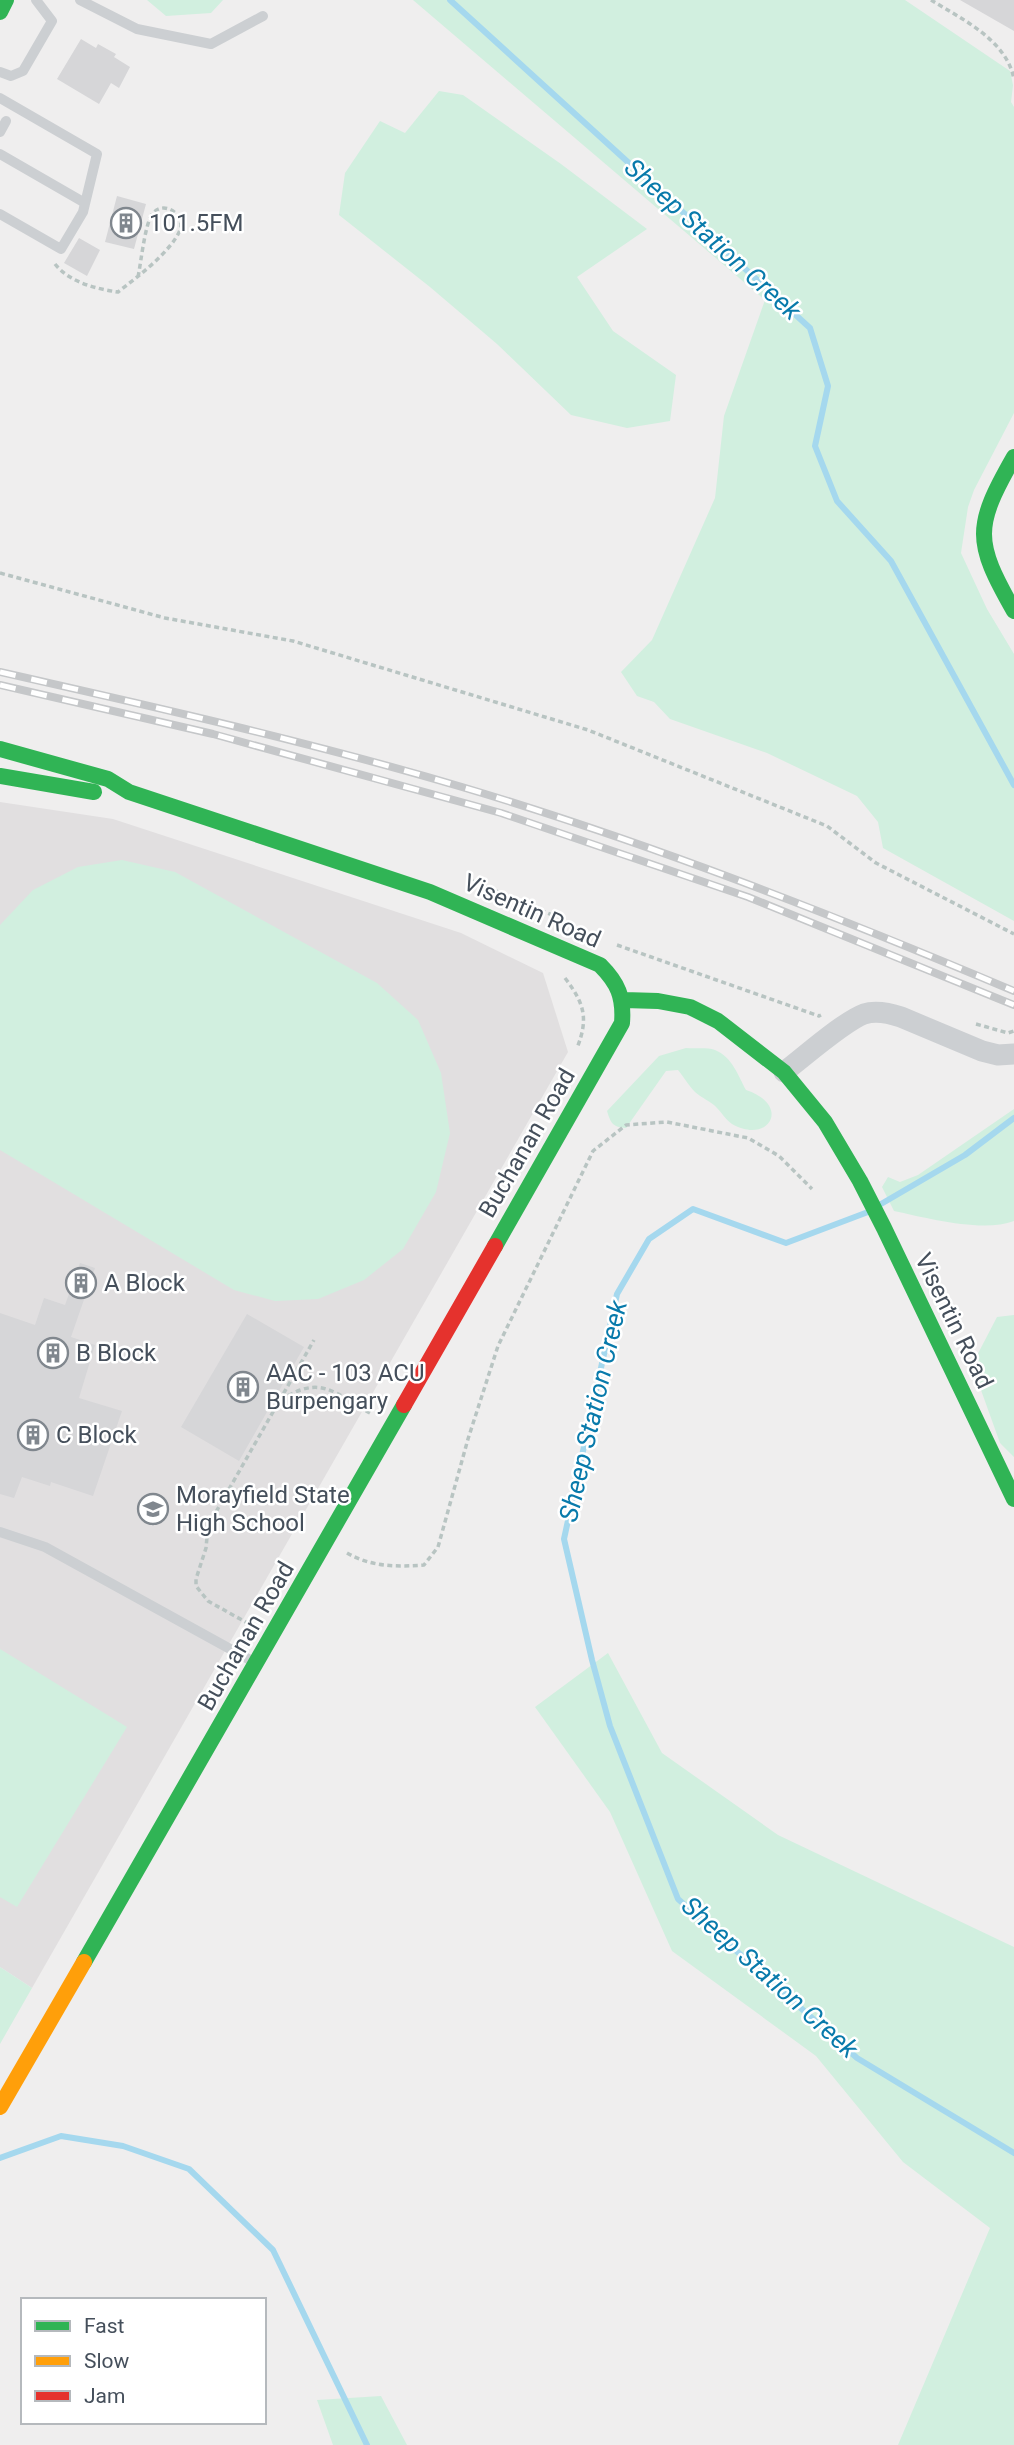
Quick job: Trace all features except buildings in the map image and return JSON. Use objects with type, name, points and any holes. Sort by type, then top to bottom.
[{"type":"main road","points":[[0,12],[6,0]]},
{"type":"main road","points":[[1014,457],[988,506],[982,541],[988,565],[1014,611]]},
{"type":"main road","name":"Visentin Road","points":[[0,749],[108,779],[129,792],[430,892],[600,965],[617,981],[624,1000],[658,1001],[690,1007],[718,1021],[784,1072],[824,1122],[860,1181],[884,1228],[1014,1499]]},
{"type":"main road","name":"Visentin Road","points":[[0,776],[103,793],[129,792]]},
{"type":"main road","name":"Buchanan Road","points":[[0,2107],[257,1664],[622,1023],[624,1000]]},
{"type":"street","points":[[784,1072],[848,1023],[872,1013],[889,1013],[901,1017],[982,1051],[998,1055],[1014,1054]]},
{"type":"lane","points":[[0,72],[11,76],[23,71],[52,21],[36,0]]},
{"type":"lane","points":[[80,0],[136,29],[211,44],[263,16]]},
{"type":"lane","points":[[0,98],[97,154],[83,212],[61,249],[0,214]]},
{"type":"lane","points":[[0,132],[6,121]]},
{"type":"lane","points":[[0,154],[85,202]]},
{"type":"lane","points":[[0,1532],[45,1548],[257,1664]]},
{"type":"path","points":[[931,0],[986,37],[1012,66],[1014,80]]},
{"type":"path","points":[[61,249],[54,260],[55,265],[93,289],[118,292],[138,277],[168,247],[180,230],[180,218],[170,209],[157,210],[150,219],[138,277]]},
{"type":"path","points":[[0,573],[165,618],[293,641],[587,730],[827,826],[876,863],[1014,934]]},
{"type":"path","points":[[469,879],[558,917]]},
{"type":"path","points":[[508,925],[520,900]]},
{"type":"path","points":[[608,941],[818,1016],[827,1012]]},
{"type":"path","points":[[562,974],[581,999],[583,1031],[575,1053]]},
{"type":"path","points":[[975,1023],[1008,1033],[1014,1031]]},
{"type":"path","points":[[327,1541],[356,1558],[391,1567],[424,1565],[438,1547],[468,1439],[498,1346],[593,1151],[625,1125],[667,1122],[748,1138],[779,1156],[812,1189]]},
{"type":"path","points":[[233,1651],[249,1624],[203,1597],[196,1586],[206,1548],[208,1526],[314,1340]]},
{"type":"path","points":[[278,1402],[307,1387],[321,1386],[370,1413]]},
{"type":"shaded area","name":"Morayfield State High School","points":[[0,802],[113,819],[461,933],[543,973],[568,1052],[32,1988],[0,1967]]},
{"type":"green space","points":[[147,0],[223,0],[211,13],[166,16]]},
{"type":"green space","points":[[413,0],[905,0],[1010,71],[1013,85],[1011,102],[1014,107],[1014,413],[974,490],[968,507],[961,553],[987,609],[1014,654],[1014,921],[883,848],[878,822],[857,796],[767,753],[670,719],[654,702],[637,696],[621,672],[652,640],[715,498],[724,416],[765,300]]},
{"type":"green space","points":[[439,91],[463,95],[647,229],[577,277],[613,331],[676,375],[670,421],[627,428],[571,415],[497,344],[339,215],[345,173],[380,121],[405,133]]},
{"type":"green space","points":[[122,860],[175,872],[377,983],[418,1020],[441,1073],[450,1133],[436,1192],[403,1249],[364,1280],[318,1299],[275,1301],[234,1290],[0,1150],[0,925],[33,890],[78,867]]},
{"type":"green space","points":[[686,1048],[712,1049],[726,1057],[746,1090],[760,1097],[768,1105],[772,1113],[765,1126],[756,1130],[732,1124],[715,1106],[695,1092],[678,1070],[666,1071],[626,1128],[613,1124],[607,1111],[659,1056]]},
{"type":"green space","points":[[1014,1109],[1014,1221],[971,1225],[894,1211],[882,1187],[888,1177],[900,1182],[918,1175]]},
{"type":"green space","points":[[1014,1315],[1014,1457],[1000,1443],[972,1365],[997,1317]]},
{"type":"green space","points":[[0,1649],[127,1727],[17,1907],[0,1897]]},
{"type":"green space","points":[[608,1653],[662,1753],[778,1835],[1014,1947],[1014,2445],[898,2445],[990,2228],[903,2162],[816,2056],[672,1951],[610,1812],[535,1707]]},
{"type":"green space","points":[[0,1967],[32,1988],[0,2044]]},
{"type":"green space","points":[[381,2396],[407,2445],[333,2445],[317,2400]]},
{"type":"waterway","name":"Sheep Station Creek","points":[[450,0],[810,328],[828,386],[815,446],[837,501],[891,561],[1014,785]]},
{"type":"waterway","name":"Sheep Station Creek","points":[[881,1204],[965,1155],[1014,1118]]},
{"type":"waterway","name":"Sheep Station Creek","points":[[868,1212],[786,1243],[693,1209],[649,1239],[617,1294],[564,1539],[610,1726],[678,1899],[857,2058],[1014,2153]]},
{"type":"waterway","points":[[0,2158],[61,2136],[123,2146],[189,2169],[273,2250],[367,2445]]},
{"type":"railway","points":[[0,672],[290,740],[532,809],[741,882],[1014,991]]},
{"type":"railway","points":[[0,685],[213,734],[501,813],[748,897],[1014,1005]]},
{"type":"traffic: fast","points":[[0,12],[6,0]]},
{"type":"traffic: fast","points":[[1014,457],[992,501],[984,534],[992,567],[1014,611]]},
{"type":"traffic: fast","points":[[0,749],[108,779],[129,792],[430,892],[600,965],[618,991],[622,1006],[622,1023],[495,1246]]},
{"type":"traffic: fast","points":[[0,776],[94,792]]},
{"type":"traffic: fast","points":[[624,1000],[658,1001],[690,1007],[718,1021],[784,1072],[825,1122],[884,1228],[1014,1499]]},
{"type":"traffic: fast","points":[[84,1962],[404,1405]]},
{"type":"traffic: slow","points":[[0,2107],[84,1962]]},
{"type":"traffic: jam","points":[[404,1405],[495,1246]]},
{"type":"place","name":"101.5FM","points":[[126,223]]},
{"type":"place","name":"A Block","points":[[81,1283]]},
{"type":"place","name":"B Block","points":[[53,1353]]},
{"type":"place","name":"AAC - 103 ACU Burpengary","points":[[243,1387]]},
{"type":"place","name":"C Block","points":[[33,1435]]},
{"type":"place","name":"Morayfield State High School","points":[[153,1509]]}]
